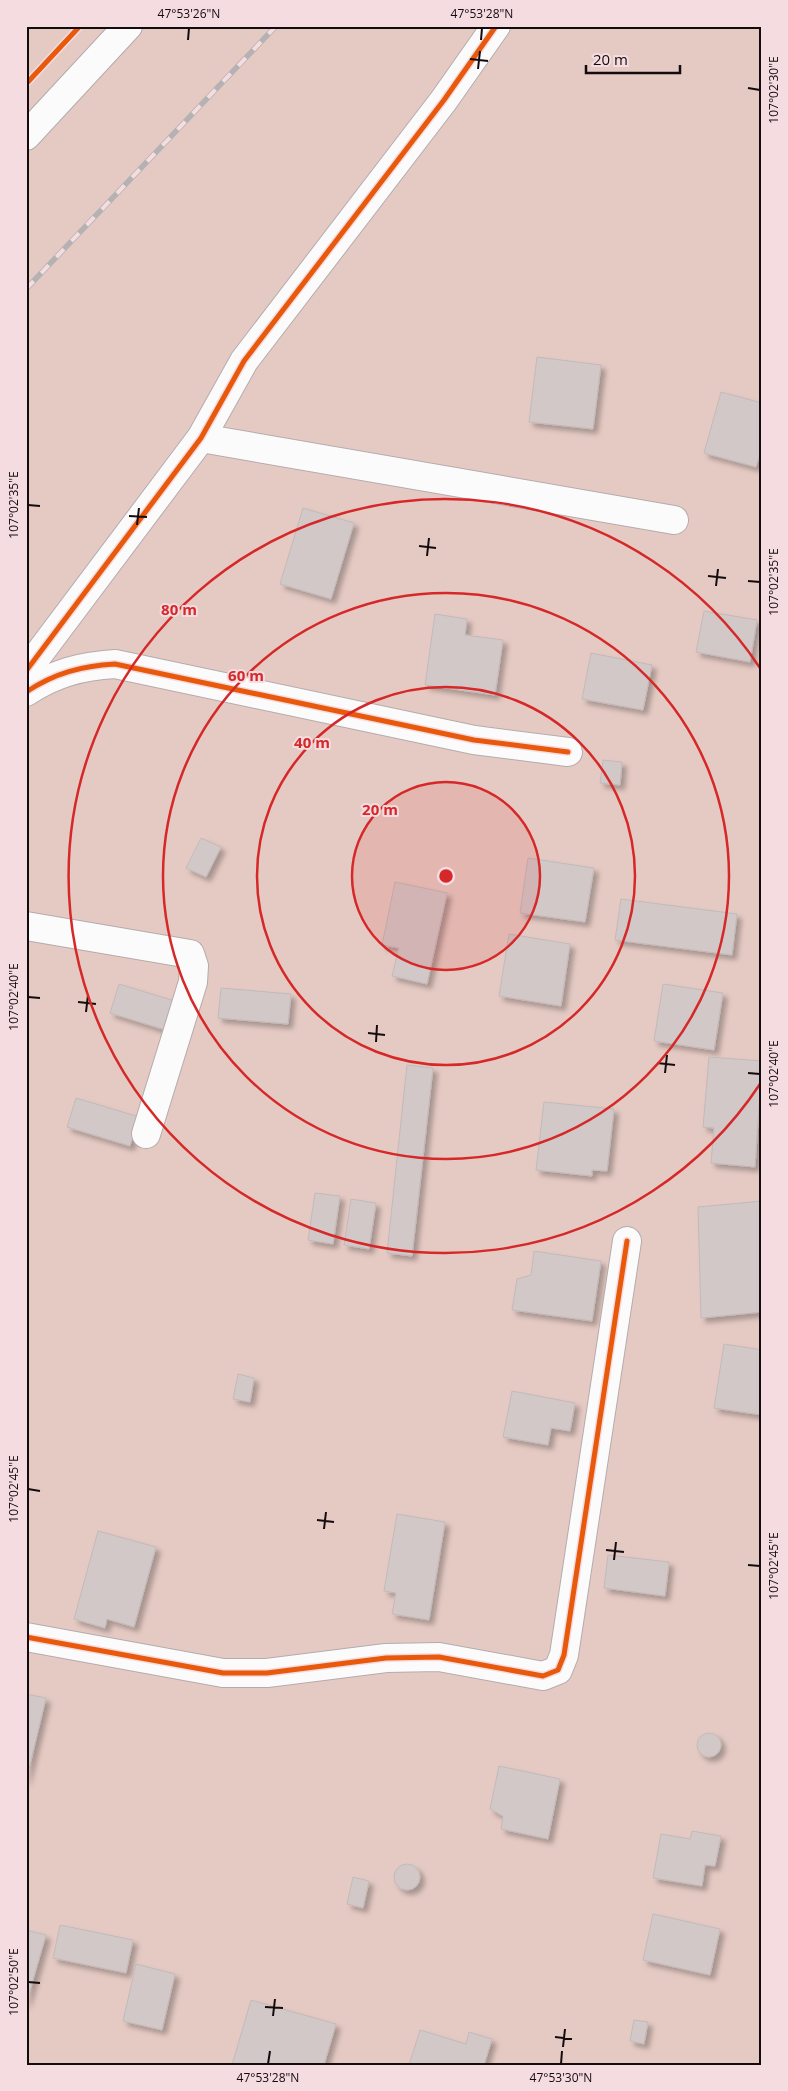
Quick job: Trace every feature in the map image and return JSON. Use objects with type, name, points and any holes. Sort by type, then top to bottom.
[{"type":"street","points":[[26,136],[128,26]]},
{"type":"street","points":[[26,671],[201,438],[244,361],[444,100],[496,26]]},
{"type":"street","points":[[201,438],[674,520]]},
{"type":"street","points":[[26,692],[45,680],[66,671],[85,666],[115,664],[474,740],[568,752]]},
{"type":"street","points":[[26,926],[190,954],[194,966],[193,982],[146,1134]]},
{"type":"street","points":[[26,1637],[223,1673],[266,1673],[386,1658],[439,1656],[543,1676],[558,1670],[564,1655],[627,1241]]},
{"type":"shaded area","points":[[26,26],[762,26],[762,2065],[26,2065]]},
{"type":"building","points":[[537,357],[601,365],[593,429],[529,422]]},
{"type":"building","points":[[721,392],[762,403],[762,447],[756,467],[704,453]]},
{"type":"building","points":[[303,508],[354,523],[331,599],[280,584]]},
{"type":"building","points":[[704,611],[757,620],[750,662],[696,652]]},
{"type":"building","points":[[435,614],[467,619],[465,635],[503,640],[495,695],[425,685]]},
{"type":"building","points":[[591,653],[652,665],[643,710],[582,699]]},
{"type":"building","points":[[603,760],[622,762],[620,785],[600,783]]},
{"type":"building","points":[[201,838],[221,847],[206,877],[186,868]]},
{"type":"building","points":[[528,858],[594,868],[585,922],[520,913]]},
{"type":"building","points":[[395,882],[447,893],[427,984],[392,976],[399,948],[382,945]]},
{"type":"building","points":[[621,899],[737,914],[732,955],[615,940]]},
{"type":"building","points":[[509,934],[570,944],[561,1006],[499,996]]},
{"type":"building","points":[[119,984],[181,1003],[172,1032],[110,1013]]},
{"type":"building","points":[[663,984],[723,993],[714,1050],[654,1041]]},
{"type":"building","points":[[221,988],[291,994],[288,1024],[218,1018]]},
{"type":"building","points":[[709,1057],[762,1061],[755,1167],[711,1163],[714,1128],[703,1127]]},
{"type":"building","points":[[407,1065],[433,1068],[412,1256],[387,1253]]},
{"type":"building","points":[[76,1098],[139,1117],[130,1146],[67,1127]]},
{"type":"building","points":[[544,1102],[614,1109],[607,1171],[592,1170],[592,1176],[536,1170]]},
{"type":"building","points":[[315,1193],[340,1196],[333,1244],[308,1240]]},
{"type":"building","points":[[351,1199],[376,1203],[369,1249],[344,1245]]},
{"type":"building","points":[[762,1201],[762,1312],[701,1318],[698,1207]]},
{"type":"building","points":[[534,1251],[601,1261],[592,1321],[512,1310],[517,1279],[531,1275]]},
{"type":"building","points":[[724,1344],[762,1350],[762,1415],[714,1408]]},
{"type":"building","points":[[238,1374],[254,1378],[250,1402],[233,1399]]},
{"type":"building","points":[[512,1391],[575,1403],[570,1431],[551,1428],[548,1445],[503,1437]]},
{"type":"building","points":[[397,1514],[445,1522],[429,1620],[392,1614],[396,1593],[384,1591]]},
{"type":"building","points":[[98,1531],[156,1547],[134,1627],[107,1619],[105,1628],[74,1619]]},
{"type":"building","points":[[608,1555],[669,1562],[665,1596],[604,1588]]},
{"type":"building","points":[[26,1694],[46,1698],[26,1781]]},
{"type":"building","points":[[709,1733],[717,1737],[721,1745],[717,1753],[709,1757],[701,1753],[697,1745],[701,1737]]},
{"type":"building","points":[[499,1766],[560,1779],[548,1839],[501,1829],[503,1816],[490,1809]]},
{"type":"building","points":[[692,1831],[721,1836],[715,1866],[705,1865],[702,1886],[653,1878],[661,1834],[690,1839]]},
{"type":"building","points":[[407,1864],[416,1868],[420,1877],[416,1886],[407,1890],[398,1886],[394,1877],[398,1868]]},
{"type":"building","points":[[353,1877],[369,1881],[363,1908],[347,1904]]},
{"type":"building","points":[[653,1914],[720,1929],[710,1975],[643,1960]]},
{"type":"building","points":[[60,1925],[133,1940],[126,1973],[53,1958]]},
{"type":"building","points":[[26,1930],[46,1935],[26,2004]]},
{"type":"building","points":[[136,1964],[175,1974],[162,2030],[123,2021]]},
{"type":"building","points":[[251,2000],[336,2024],[324,2065],[232,2065]]},
{"type":"building","points":[[634,2020],[648,2022],[644,2044],[630,2041]]},
{"type":"building","points":[[420,2030],[466,2044],[469,2032],[492,2039],[484,2065],[409,2065]]},
{"type":"railway","points":[[26,289],[276,26]]},
{"type":"cycle path","points":[[26,84],[80,26]]},
{"type":"cycle path","points":[[26,671],[201,438],[244,361],[444,100],[496,26]]},
{"type":"cycle path","points":[[26,692],[58,675],[80,669],[115,664],[474,740],[568,752]]},
{"type":"cycle path","points":[[26,1637],[223,1673],[267,1673],[386,1658],[439,1657],[543,1676],[558,1670],[564,1655],[627,1241]]}]
